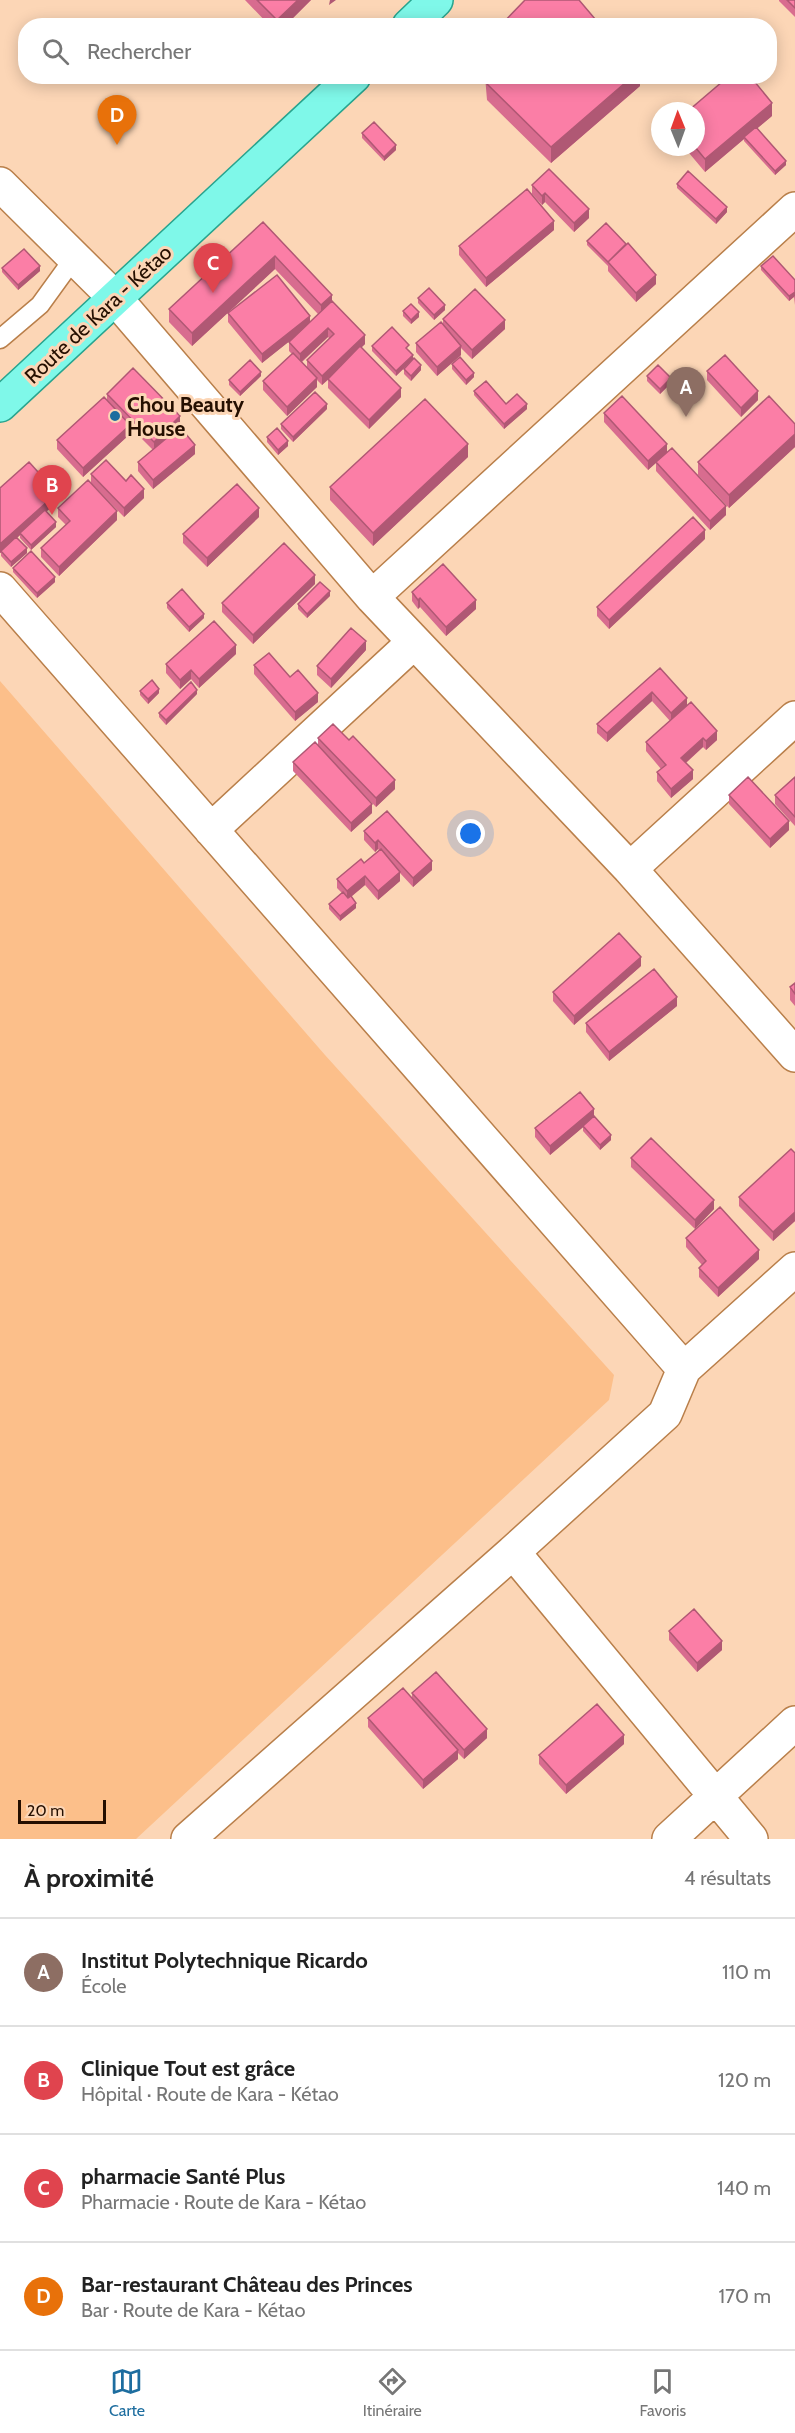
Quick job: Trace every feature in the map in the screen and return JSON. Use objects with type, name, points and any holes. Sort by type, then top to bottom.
[{"type":"main road","points":[[417,18],[436,0]]},
{"type":"main road","name":"Route de Kara - Kétao","points":[[0,405],[345,84]]},
{"type":"street","points":[[0,184],[116,298],[372,597],[630,869],[795,1055]]},
{"type":"street","points":[[372,597],[795,209]]},
{"type":"street","points":[[0,589],[684,1369]]},
{"type":"street","points":[[211,830],[414,642]]},
{"type":"street","points":[[630,869],[795,718]]},
{"type":"street","points":[[188,1839],[513,1552],[665,1414],[684,1369],[795,1269]]},
{"type":"street","points":[[513,1552],[751,1839]]},
{"type":"street","points":[[669,1839],[795,1723]]},
{"type":"lane","points":[[0,339],[40,305],[74,258]]},
{"type":"shaded area","points":[[0,681],[325,1055],[614,1375],[609,1400],[136,1839],[0,1839]]},
{"type":"building","points":[[257,0],[298,0],[279,18],[275,18]]},
{"type":"building","points":[[525,0],[579,0],[594,18],[508,18]]},
{"type":"building","points":[[787,0],[795,0],[795,8]]},
{"type":"building","points":[[487,84],[624,84],[551,147]]},
{"type":"building","points":[[720,84],[757,84],[772,103],[705,159],[702,156],[705,156],[705,102],[699,102]]},
{"type":"building","points":[[374,122],[396,145],[384,157],[362,133]]},
{"type":"building","points":[[756,127],[786,161],[775,171],[744,137]]},
{"type":"building","points":[[549,169],[589,209],[574,223],[545,193],[542,196],[532,185]]},
{"type":"building","points":[[688,171],[727,207],[716,219],[677,184]]},
{"type":"building","points":[[527,189],[554,221],[486,278],[459,246]]},
{"type":"building","points":[[263,222],[332,295],[321,305],[275,256],[192,333],[169,309]]},
{"type":"building","points":[[606,223],[626,244],[608,262],[587,241]]},
{"type":"building","points":[[628,243],[656,275],[636,293],[608,262]]},
{"type":"building","points":[[24,249],[40,266],[18,285],[2,268]]},
{"type":"building","points":[[773,256],[795,280],[795,292],[789,296],[761,266]]},
{"type":"building","points":[[277,275],[310,316],[262,354],[228,313]]},
{"type":"building","points":[[429,288],[445,305],[434,315],[418,298]]},
{"type":"building","points":[[475,289],[505,320],[472,350],[443,319]]},
{"type":"building","points":[[332,301],[365,335],[322,376],[307,360],[334,334],[328,328],[300,354],[289,342]]},
{"type":"building","points":[[411,304],[419,312],[411,320],[403,311]]},
{"type":"building","points":[[441,322],[461,346],[437,367],[416,343]]},
{"type":"building","points":[[392,327],[409,345],[406,348],[413,355],[396,371],[372,346]]},
{"type":"building","points":[[360,346],[401,388],[369,420],[328,379]]},
{"type":"building","points":[[293,353],[317,378],[287,407],[263,381]]},
{"type":"building","points":[[725,355],[758,391],[741,408],[707,371]]},
{"type":"building","points":[[460,357],[474,373],[466,380],[452,364]]},
{"type":"building","points":[[414,358],[421,365],[411,376],[404,369]]},
{"type":"building","points":[[250,360],[261,372],[240,392],[229,380]]},
{"type":"building","points":[[658,365],[671,378],[660,389],[647,376]]},
{"type":"building","points":[[133,368],[180,416],[154,442],[107,394]]},
{"type":"building","points":[[486,381],[506,404],[517,394],[527,404],[504,424],[474,391]]},
{"type":"building","points":[[315,392],[327,404],[293,437],[281,424]]},
{"type":"building","points":[[622,396],[667,444],[648,461],[604,413]]},
{"type":"building","points":[[769,396],[795,424],[795,434],[729,495],[698,462]]},
{"type":"building","points":[[104,397],[130,425],[83,468],[57,440]]},
{"type":"building","points":[[425,399],[468,444],[373,533],[330,487]]},
{"type":"building","points":[[180,427],[195,445],[153,480],[138,462]]},
{"type":"building","points":[[277,428],[288,441],[278,450],[267,437]]},
{"type":"building","points":[[672,448],[726,506],[710,521],[656,462]]},
{"type":"building","points":[[106,460],[126,481],[131,475],[144,489],[124,508],[91,474]]},
{"type":"building","points":[[29,462],[57,493],[0,544],[0,488]]},
{"type":"building","points":[[88,480],[117,511],[59,567],[41,548],[70,521],[58,508]]},
{"type":"building","points":[[237,484],[259,508],[207,558],[183,534]]},
{"type":"building","points":[[45,510],[56,522],[31,545],[20,533]]},
{"type":"building","points":[[693,517],[705,530],[609,620],[597,607]]},
{"type":"building","points":[[16,537],[27,548],[11,562],[1,551]]},
{"type":"building","points":[[284,543],[315,575],[253,635],[222,603]]},
{"type":"building","points":[[31,551],[55,577],[37,593],[13,568]]},
{"type":"building","points":[[443,564],[476,600],[446,627],[412,592]]},
{"type":"building","points":[[320,582],[330,591],[307,614],[298,604]]},
{"type":"building","points":[[182,589],[204,614],[189,627],[167,603]]},
{"type":"building","points":[[214,621],[236,645],[199,679],[191,670],[180,680],[166,664]]},
{"type":"building","points":[[351,628],[366,641],[331,679],[317,666]]},
{"type":"building","points":[[269,653],[290,677],[298,670],[318,693],[295,712],[254,665]]},
{"type":"building","points":[[660,668],[687,698],[671,713],[652,692],[607,733],[597,724]]},
{"type":"building","points":[[152,680],[159,689],[148,699],[140,691]]},
{"type":"building","points":[[191,682],[197,690],[166,720],[159,713]]},
{"type":"building","points":[[691,702],[717,731],[706,741],[703,738],[681,758],[693,770],[671,789],[657,772],[666,765],[646,742]]},
{"type":"building","points":[[333,724],[349,740],[353,736],[395,780],[376,798],[318,738]]},
{"type":"building","points":[[315,742],[372,804],[351,823],[293,762]]},
{"type":"building","points":[[748,777],[789,821],[770,839],[729,795]]},
{"type":"building","points":[[795,777],[795,817],[775,795]]},
{"type":"building","points":[[387,811],[432,861],[413,878],[378,840],[375,843],[364,831]]},
{"type":"building","points":[[381,849],[400,872],[378,891],[365,876],[347,891],[337,879],[361,859],[364,863]]},
{"type":"building","points":[[343,892],[348,898],[351,896],[356,903],[340,916],[329,904]]},
{"type":"building","points":[[619,933],[641,957],[574,1016],[553,992]]},
{"type":"building","points":[[654,969],[677,997],[609,1052],[586,1023]]},
{"type":"building","points":[[795,983],[795,994],[790,987]]},
{"type":"building","points":[[580,1092],[594,1109],[550,1146],[535,1128]]},
{"type":"building","points":[[594,1116],[611,1135],[600,1145],[583,1126]]},
{"type":"building","points":[[651,1138],[714,1200],[695,1220],[631,1158]]},
{"type":"building","points":[[791,1149],[795,1153],[795,1212],[773,1232],[739,1197]]},
{"type":"building","points":[[720,1207],[759,1250],[718,1288],[699,1268],[706,1261],[686,1238]]},
{"type":"building","points":[[694,1609],[722,1641],[697,1663],[669,1631]]},
{"type":"building","points":[[436,1672],[487,1729],[464,1750],[412,1693]]},
{"type":"building","points":[[403,1688],[458,1750],[423,1780],[368,1718]]},
{"type":"building","points":[[597,1704],[624,1735],[566,1785],[539,1755]]},
{"type":"place","name":"Bar-restaurant Château des Princes","points":[[117,145]]},
{"type":"place","name":"pharmacie Santé Plus","points":[[213,293]]},
{"type":"place","name":"Chou Beauty House","points":[[115,416]]},
{"type":"place","name":"Institut Polytechnique Ricardo","points":[[686,417]]},
{"type":"place","name":"Clinique Tout est grâce","points":[[52,515]]}]
